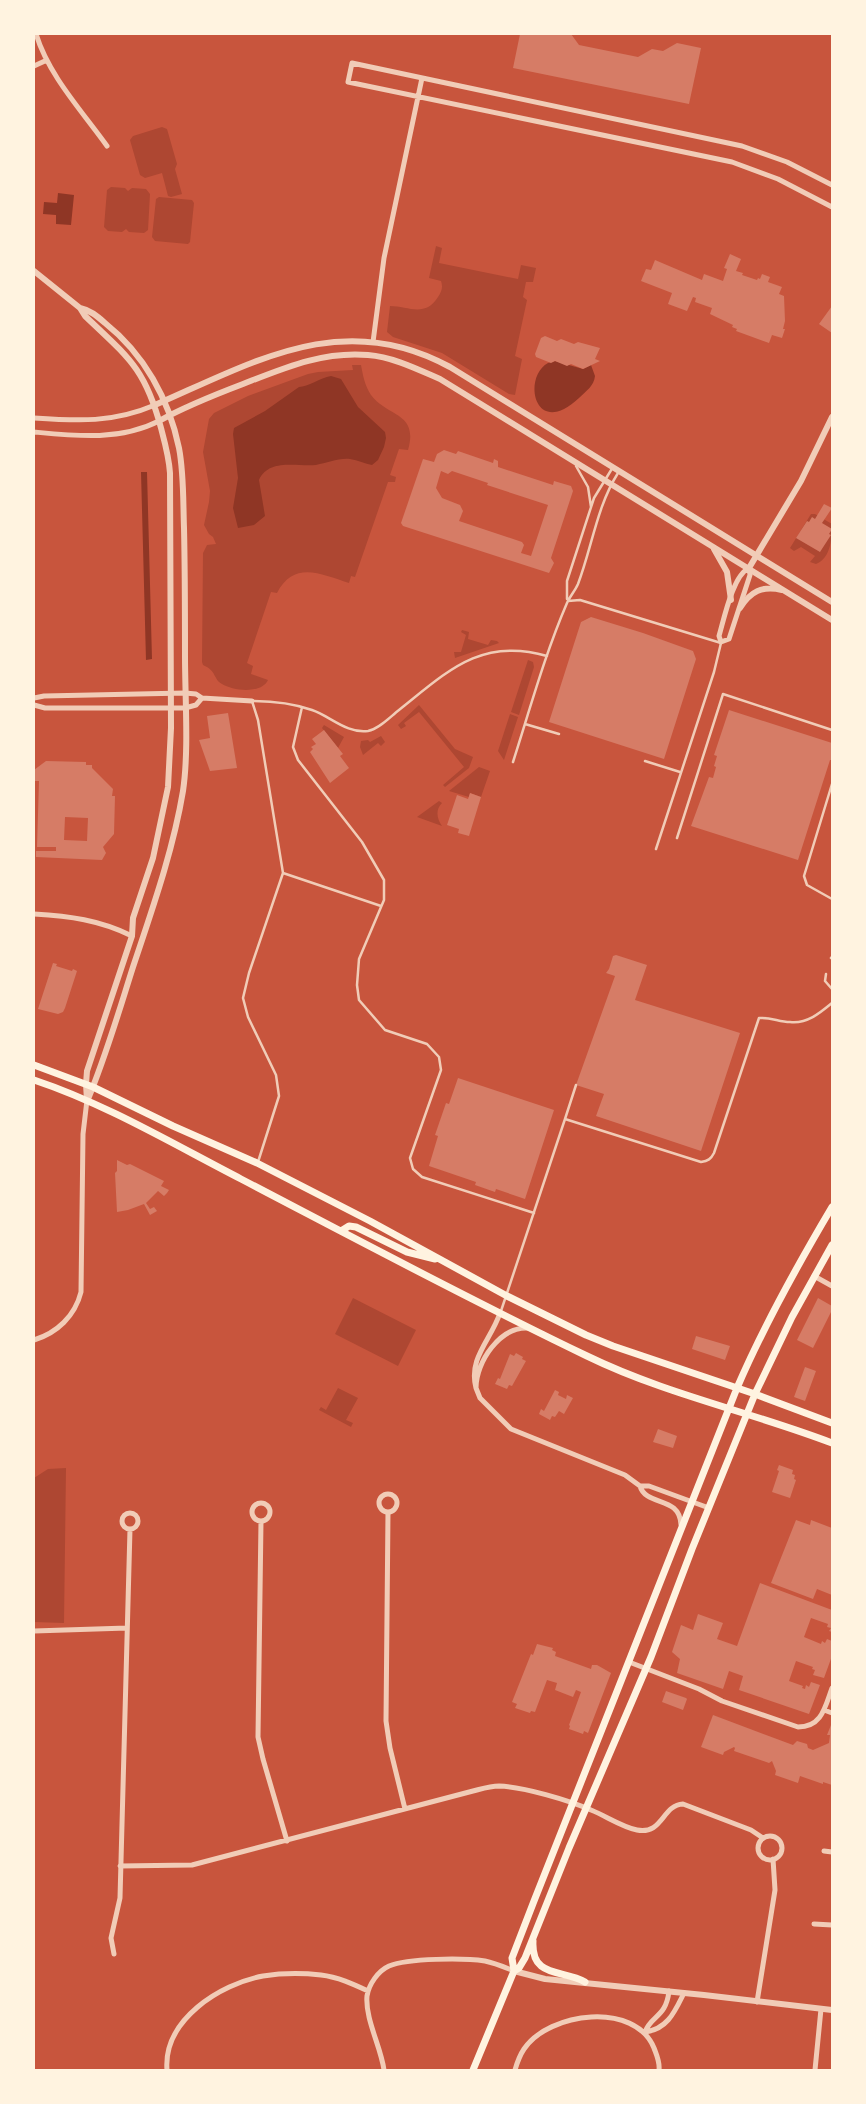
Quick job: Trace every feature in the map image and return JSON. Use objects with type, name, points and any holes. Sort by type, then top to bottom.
[{"type":"main road","points":[[34,1065],[89,1085],[173,1126],[257,1163],[507,1296],[607,1344],[755,1394],[832,1423]]},
{"type":"main road","points":[[34,1080],[87,1100],[531,1328],[621,1372],[832,1443]]},
{"type":"main road","points":[[473,2070],[514,1970],[512,1958],[728,1408],[770,1315],[832,1207]]},
{"type":"main road","points":[[341,1231],[349,1226],[356,1227],[407,1252],[442,1260]]},
{"type":"main road","points":[[514,1970],[519,1968],[523,1962],[586,1808],[646,1669],[755,1394],[814,1276],[832,1245]]},
{"type":"main road","points":[[535,1934],[534,1951],[542,1967],[554,1974],[585,1982]]},
{"type":"street","points":[[36,34],[47,60],[107,146]]},
{"type":"street","points":[[34,66],[47,60]]},
{"type":"street","points":[[832,185],[792,164],[742,146],[352,64],[348,82],[732,162],[778,179],[832,208]]},
{"type":"street","points":[[374,342],[384,258],[422,78]]},
{"type":"street","points":[[34,271],[80,308],[85,316],[132,361],[145,382],[155,405],[169,456],[171,708],[170,759],[166,804],[153,858],[133,918],[132,936],[87,1071],[89,1085]]},
{"type":"street","points":[[34,1340],[49,1334],[62,1325],[70,1315],[81,1292],[83,1146],[89,1085],[143,939],[176,824],[183,789],[185,693],[182,481],[178,447],[164,401],[150,372],[130,346],[114,330],[92,312],[80,308]]},
{"type":"street","points":[[34,418],[99,420],[130,414],[290,348],[328,341],[374,342],[415,351],[442,362],[832,602]]},
{"type":"street","points":[[34,432],[103,436],[123,433],[298,363],[341,354],[368,355],[392,360],[440,379],[832,620]]},
{"type":"street","points":[[749,568],[750,574],[729,640],[721,643],[719,636],[741,573],[749,568],[801,481],[832,417]]},
{"type":"street","points":[[708,543],[719,556],[728,572],[730,600]]},
{"type":"street","points":[[740,608],[749,596],[758,590],[772,588],[788,592]]},
{"type":"street","points":[[34,698],[44,696],[185,693],[194,694],[202,698],[252,701]]},
{"type":"street","points":[[34,705],[45,708],[185,708],[196,705],[202,698]]},
{"type":"street","points":[[34,914],[89,920],[118,928],[132,936],[143,939]]},
{"type":"street","points":[[814,1276],[832,1286]]},
{"type":"street","points":[[500,1312],[494,1328],[475,1364],[474,1377],[480,1398],[514,1430],[625,1475],[640,1486],[642,1492],[674,1508],[680,1518],[681,1528]]},
{"type":"street","points":[[476,1388],[478,1374],[494,1344],[514,1331],[531,1328]]},
{"type":"street","points":[[640,1486],[649,1486],[709,1508]]},
{"type":"street","points":[[388,1512],[386,1721],[390,1748],[405,1809]]},
{"type":"street","points":[[261,1521],[258,1737],[287,1841]]},
{"type":"street","points":[[114,1954],[111,1938],[119,1903],[130,1529]]},
{"type":"street","points":[[34,1631],[127,1628]]},
{"type":"street","points":[[628,1662],[699,1689],[722,1701],[790,1726],[806,1727],[818,1721],[832,1688]]},
{"type":"street","points":[[824,1710],[832,1713]]},
{"type":"street","points":[[120,1866],[190,1866],[495,1787],[512,1788],[572,1803],[637,1830],[649,1830],[659,1824],[671,1808],[677,1804],[683,1804],[751,1830],[763,1838]]},
{"type":"street","points":[[772,1836],[780,1840],[782,1845],[780,1854],[773,1859],[764,1858],[758,1851],[758,1846],[763,1838],[772,1836]]},
{"type":"street","points":[[824,1851],[832,1852]]},
{"type":"street","points":[[757,2002],[775,1890],[773,1859]]},
{"type":"street","points":[[814,1924],[832,1925]]},
{"type":"street","points":[[384,2070],[368,2010],[368,1991],[382,1971],[392,1965],[402,1963],[480,1961],[545,1979],[832,2010]]},
{"type":"street","points":[[167,2070],[168,2056],[173,2038],[183,2022],[203,2003],[241,1982],[263,1976],[312,1974],[346,1981],[368,1991]]},
{"type":"street","points":[[645,2032],[647,2026],[662,2013],[668,2002],[669,1991]]},
{"type":"street","points":[[514,2070],[524,2049],[530,2042],[550,2028],[568,2020],[590,2017],[616,2020],[645,2032],[652,2031],[672,2017],[684,1993]]},
{"type":"street","points":[[815,2070],[820,2009]]},
{"type":"street","points":[[645,2032],[657,2057],[659,2070]]},
{"type":"lane","points":[[574,462],[585,479],[591,508]]},
{"type":"lane","points":[[568,601],[567,581],[591,508],[612,468]]},
{"type":"lane","points":[[513,762],[547,656],[568,601],[578,585],[611,485],[619,471]]},
{"type":"lane","points":[[568,601],[580,600],[721,643],[714,672],[656,849]]},
{"type":"lane","points":[[257,1163],[279,1096],[276,1075],[248,1017],[244,998],[249,973],[283,873],[258,720],[252,701],[278,702],[312,710],[345,728],[369,731],[454,668],[475,657],[501,650],[519,649],[547,656]]},
{"type":"lane","points":[[677,838],[723,694],[832,730]]},
{"type":"lane","points":[[302,708],[293,747],[298,760],[365,847],[384,880],[384,900],[359,959],[357,985],[359,1000],[385,1030],[427,1044],[439,1057],[441,1070],[410,1158],[413,1169],[422,1177],[534,1213]]},
{"type":"lane","points":[[525,724],[559,734]]},
{"type":"lane","points":[[644,761],[680,772]]},
{"type":"lane","points":[[832,784],[804,876],[807,885],[832,899]]},
{"type":"lane","points":[[283,873],[381,906]]},
{"type":"lane","points":[[826,974],[825,981],[832,989]]},
{"type":"lane","points":[[565,1119],[701,1162],[707,1162],[714,1152],[759,1018],[768,1017],[790,1022],[805,1021],[832,1003]]},
{"type":"lane","points":[[500,1312],[507,1296],[576,1085]]},
{"type":"shaded area","points":[[162,127],[167,129],[177,164],[175,169],[182,194],[171,197],[168,196],[162,173],[145,178],[140,175],[130,140],[133,136]]},
{"type":"shaded area","points":[[111,187],[125,188],[128,191],[132,188],[146,189],[150,194],[148,230],[144,233],[129,232],[126,229],[122,232],[108,231],[104,227],[107,190]]},
{"type":"shaded area","points":[[58,193],[74,195],[71,225],[56,224],[56,215],[43,214],[44,202],[57,203]]},
{"type":"shaded area","points":[[159,197],[192,200],[194,203],[190,242],[188,244],[155,241],[152,237],[156,199]]},
{"type":"shaded area","points":[[436,246],[442,248],[439,263],[518,279],[521,265],[536,268],[533,282],[526,282],[523,297],[527,300],[515,356],[522,359],[515,395],[509,394],[442,353],[393,337],[387,332],[390,306],[422,309],[433,303],[439,295],[442,287],[441,281],[429,278]]},
{"type":"shaded area","points":[[555,361],[583,369],[591,365],[595,376],[591,386],[579,398],[564,409],[552,412],[543,409],[537,402],[535,391],[536,380],[540,370],[548,363]]},
{"type":"shaded area","points":[[352,365],[361,365],[363,377],[371,395],[385,408],[400,417],[409,428],[408,450],[399,449],[390,475],[396,477],[395,482],[388,482],[355,577],[351,576],[349,583],[309,572],[300,573],[291,576],[277,593],[271,592],[247,663],[253,666],[251,674],[268,680],[260,688],[254,689],[240,690],[227,686],[219,682],[213,672],[203,665],[202,662],[203,553],[207,545],[216,544],[204,525],[210,491],[203,452],[209,419],[214,413],[248,396],[308,374],[353,370]]},
{"type":"shaded area","points":[[331,376],[341,379],[358,407],[385,432],[384,447],[378,460],[372,465],[346,459],[316,465],[284,465],[269,469],[259,480],[265,516],[254,525],[238,528],[233,508],[238,478],[234,428],[265,411],[299,387]]},
{"type":"shaded area","points":[[141,472],[147,472],[152,659],[146,660]]},
{"type":"shaded area","points":[[811,514],[815,514],[832,524],[828,552],[816,564],[810,562],[815,556],[801,547],[794,551],[790,548]]},
{"type":"shaded area","points":[[462,630],[469,632],[468,639],[488,645],[491,640],[499,643],[455,658],[454,652],[461,652],[466,635],[461,632]]},
{"type":"shaded area","points":[[528,660],[533,662],[534,667],[519,715],[511,712]]},
{"type":"shaded area","points":[[419,705],[455,749],[473,757],[469,768],[445,787],[443,785],[464,767],[419,712],[404,723],[406,726],[401,729],[398,725]]},
{"type":"shaded area","points":[[510,714],[518,717],[504,760],[498,751]]},
{"type":"shaded area","points":[[324,725],[344,737],[338,748],[322,728]]},
{"type":"shaded area","points":[[381,736],[385,742],[381,746],[378,743],[363,755],[360,747],[361,741],[368,740],[370,742]]},
{"type":"shaded area","points":[[479,767],[490,771],[481,797],[470,793],[469,797],[449,791]]},
{"type":"shaded area","points":[[439,801],[442,803],[438,809],[438,814],[442,826],[417,817]]},
{"type":"shaded area","points":[[353,1298],[416,1330],[398,1366],[335,1334]]},
{"type":"shaded area","points":[[338,1388],[358,1398],[346,1420],[353,1423],[351,1427],[319,1410],[321,1407],[326,1410]]},
{"type":"shaded area","points":[[66,1468],[64,1623],[34,1622],[34,1478],[48,1469]]},
{"type":"building","points":[[520,34],[571,34],[579,45],[638,57],[652,49],[663,51],[677,43],[701,48],[689,104],[513,68]]},
{"type":"building","points":[[730,254],[741,259],[736,271],[743,273],[742,275],[757,280],[758,278],[760,279],[762,274],[770,277],[768,282],[782,287],[779,294],[784,296],[785,321],[783,329],[785,329],[782,338],[772,335],[769,343],[736,331],[737,329],[732,327],[733,325],[710,314],[712,308],[695,302],[696,298],[693,297],[687,311],[668,304],[672,293],[641,281],[646,269],[651,270],[655,260],[702,280],[704,274],[723,281],[727,269],[724,268]]},
{"type":"building","points":[[832,306],[832,333],[819,324]]},
{"type":"building","points":[[545,336],[557,341],[561,339],[574,344],[578,342],[600,348],[595,359],[600,361],[583,369],[571,364],[567,366],[555,361],[551,363],[536,357],[535,354],[541,338]]},
{"type":"building","points":[[444,450],[456,454],[458,451],[493,463],[494,459],[498,461],[498,467],[553,485],[554,481],[571,486],[573,491],[551,558],[554,563],[549,573],[403,526],[401,523],[423,459],[434,462],[437,454]],"holes":[[[441,471],[448,474],[452,471],[488,483],[487,485],[548,505],[531,556],[521,553],[524,545],[522,542],[459,521],[463,511],[460,505],[442,498],[436,488]]]},
{"type":"building","points":[[824,504],[832,508],[822,523],[832,529],[829,534],[831,535],[820,552],[796,538],[807,521],[809,522],[812,517],[815,519]]},
{"type":"building","points":[[591,617],[693,651],[696,659],[664,759],[549,722],[581,622]]},
{"type":"building","points":[[729,710],[832,743],[832,760],[830,760],[798,860],[691,826],[709,777],[713,778],[717,756],[714,755]]},
{"type":"building","points":[[228,713],[237,768],[210,771],[199,740],[210,738],[207,716]]},
{"type":"building","points":[[324,730],[343,754],[340,756],[349,768],[330,783],[310,752],[313,749],[311,747],[316,744],[312,739]]},
{"type":"building","points":[[46,761],[86,762],[86,765],[92,765],[92,768],[113,789],[112,796],[115,796],[114,834],[103,847],[106,853],[102,860],[36,857],[36,851],[56,851],[56,847],[37,847],[39,781],[34,781],[34,770]],"holes":[[[65,817],[88,818],[87,841],[64,840]]]},
{"type":"building","points":[[470,793],[481,797],[469,836],[458,833],[459,829],[447,825],[457,795],[468,799]]},
{"type":"building","points":[[616,955],[647,965],[635,1000],[740,1033],[701,1151],[596,1116],[604,1094],[576,1085],[615,976],[606,973],[613,956]]},
{"type":"building","points":[[53,963],[57,964],[56,966],[77,971],[65,1008],[63,1012],[58,1014],[38,1009]]},
{"type":"building","points":[[458,1078],[554,1110],[525,1199],[496,1189],[495,1192],[475,1185],[476,1182],[429,1166],[438,1136],[435,1135],[446,1103],[449,1104]]},
{"type":"building","points":[[117,1160],[127,1165],[130,1164],[164,1181],[161,1186],[169,1190],[167,1193],[164,1196],[158,1191],[146,1203],[150,1209],[154,1207],[157,1211],[150,1215],[144,1204],[117,1212],[115,1173],[117,1171]]},
{"type":"building","points":[[818,1298],[832,1306],[832,1310],[813,1348],[797,1340]]},
{"type":"building","points":[[696,1336],[730,1346],[725,1360],[692,1349]]},
{"type":"building","points":[[516,1353],[526,1361],[512,1386],[509,1385],[507,1389],[495,1384],[498,1378],[500,1379],[510,1354],[514,1356]]},
{"type":"building","points":[[805,1367],[816,1371],[805,1401],[794,1397]]},
{"type":"building","points":[[555,1390],[559,1392],[558,1395],[566,1399],[567,1395],[573,1398],[564,1414],[559,1411],[550,1420],[539,1414],[541,1409],[544,1411]]},
{"type":"building","points":[[658,1429],[677,1436],[673,1448],[653,1442]]},
{"type":"building","points":[[779,1465],[793,1470],[792,1474],[795,1475],[794,1479],[796,1480],[790,1498],[772,1492],[779,1471],[777,1470]]},
{"type":"building","points":[[796,1520],[810,1525],[811,1520],[832,1528],[832,1595],[817,1589],[813,1599],[771,1583]]},
{"type":"building","points":[[760,1583],[832,1610],[832,1632],[829,1631],[831,1628],[827,1627],[828,1624],[811,1618],[804,1637],[821,1644],[822,1641],[825,1643],[827,1639],[832,1641],[832,1656],[824,1678],[813,1675],[815,1670],[812,1669],[813,1667],[796,1661],[789,1681],[803,1686],[802,1688],[805,1689],[806,1685],[809,1687],[811,1682],[820,1685],[809,1714],[739,1690],[743,1676],[729,1671],[723,1689],[677,1673],[680,1659],[672,1652],[681,1625],[693,1630],[698,1614],[723,1623],[717,1639],[737,1646]]},
{"type":"building","points":[[537,1644],[553,1648],[552,1650],[556,1652],[555,1656],[591,1669],[592,1665],[597,1665],[611,1673],[588,1733],[584,1731],[583,1734],[569,1729],[581,1692],[576,1690],[573,1697],[555,1690],[557,1683],[547,1680],[535,1712],[531,1711],[530,1713],[515,1708],[517,1704],[512,1702],[531,1654],[533,1655]]},
{"type":"building","points":[[666,1691],[687,1699],[683,1710],[662,1702]]},
{"type":"building","points":[[713,1715],[793,1745],[797,1741],[807,1744],[808,1748],[813,1750],[829,1743],[830,1735],[827,1735],[831,1725],[832,1785],[800,1776],[798,1783],[775,1775],[776,1771],[772,1761],[769,1763],[734,1751],[734,1747],[724,1752],[723,1755],[701,1747]]}]
